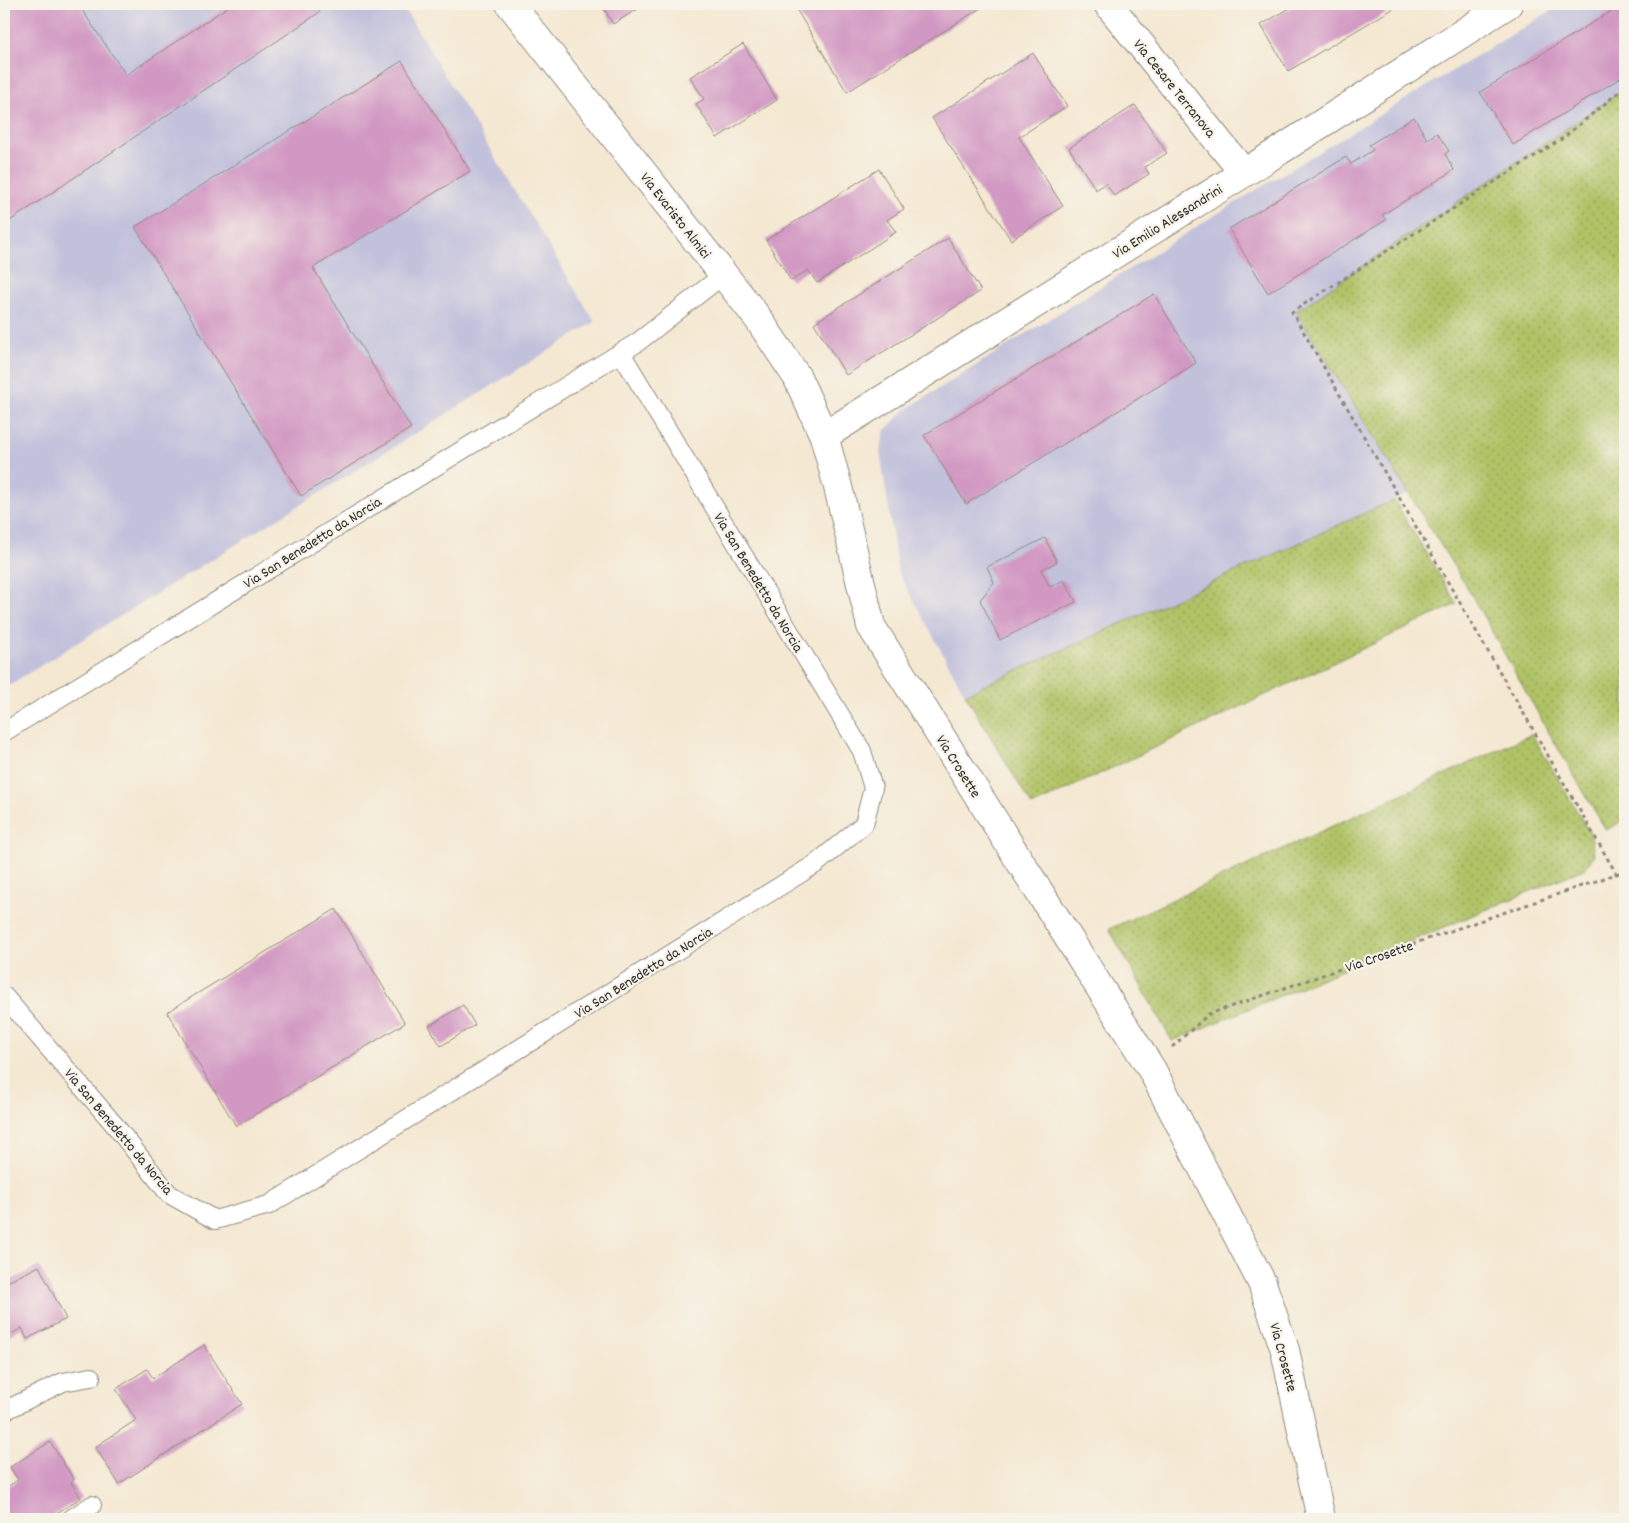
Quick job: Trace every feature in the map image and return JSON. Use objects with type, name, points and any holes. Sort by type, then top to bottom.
[{"type":"street","name":"Via Evaristo Almici","points":[[510,4],[757,317],[797,377],[824,436]]},
{"type":"street","name":"Via Cesare Terranova","points":[[1108,4],[1243,172]]},
{"type":"street","name":"Via Emilio Alessandrini","points":[[824,436],[1508,4]]},
{"type":"street","name":"Via Crosette","points":[[824,436],[871,626],[1152,1070],[1262,1283],[1285,1350],[1321,1519]]},
{"type":"lane","name":"Via San Benedetto da Norcia","points":[[4,732],[621,353],[669,319],[723,274]]},
{"type":"lane","name":"Via San Benedetto da Norcia","points":[[4,996],[113,1123],[169,1194],[215,1220],[269,1206],[817,863],[864,824],[873,788],[862,751],[621,353]]},
{"type":"lane","points":[[4,1410],[63,1382],[91,1377]]},
{"type":"lane","points":[[71,1519],[92,1505]]},
{"type":"path","points":[[1616,874],[1292,312],[1563,138],[1625,87]]},
{"type":"path","name":"Via Crosette","points":[[1152,1070],[1172,1047],[1209,1014],[1625,871]]},
{"type":"shaded area","points":[[4,4],[409,4],[404,8],[595,322],[6,687],[4,683]]},
{"type":"shaded area","points":[[1562,4],[1625,4],[1625,89],[1296,311],[1409,493],[965,694],[898,572],[880,451],[885,430],[905,410],[1204,222]]},
{"type":"green space","points":[[1625,89],[1625,820],[1606,830],[1472,596],[1296,311]]},
{"type":"green space","points":[[1394,500],[1457,604],[1032,806],[965,694]]},
{"type":"green space","points":[[1532,734],[1591,835],[1594,855],[1586,868],[1172,1041],[1109,929]]},
{"type":"building","points":[[4,4],[78,4],[126,75],[232,4],[315,4],[320,12],[4,225]]},
{"type":"building","points":[[601,4],[646,4],[613,24]]},
{"type":"building","points":[[793,4],[987,4],[847,92]]},
{"type":"building","points":[[1297,4],[1401,4],[1288,71],[1261,25]]},
{"type":"building","points":[[1625,4],[1625,75],[1513,145],[1480,92]]},
{"type":"building","points":[[743,44],[777,100],[717,138],[696,104],[704,99],[690,77]]},
{"type":"building","points":[[1033,53],[1067,106],[1019,137],[1063,206],[1011,240],[932,118]]},
{"type":"building","points":[[402,61],[470,171],[313,268],[411,428],[301,496],[135,227]]},
{"type":"building","points":[[1135,105],[1167,153],[1145,167],[1149,174],[1114,196],[1106,183],[1096,190],[1069,148]]},
{"type":"building","points":[[1414,117],[1427,139],[1437,133],[1449,151],[1445,154],[1454,170],[1382,215],[1386,220],[1268,293],[1229,229],[1346,157],[1351,164],[1373,150],[1369,145]]},
{"type":"building","points":[[879,169],[904,209],[887,220],[896,232],[817,283],[808,270],[791,281],[766,240]]},
{"type":"building","points":[[948,238],[981,291],[846,375],[814,323]]},
{"type":"building","points":[[1154,294],[1196,363],[966,504],[924,435]]},
{"type":"building","points":[[1045,538],[1057,562],[1041,570],[1050,587],[1064,580],[1076,602],[1000,640],[980,600],[994,582],[987,567]]},
{"type":"building","points":[[336,909],[405,1023],[236,1126],[167,1012]]},
{"type":"building","points":[[463,1005],[475,1025],[441,1046],[429,1026]]},
{"type":"building","points":[[39,1266],[66,1319],[27,1339],[22,1328],[4,1338],[4,1284]]},
{"type":"building","points":[[204,1345],[242,1404],[119,1484],[95,1447],[136,1420],[116,1389],[147,1369],[153,1378]]},
{"type":"building","points":[[50,1442],[74,1480],[71,1482],[81,1498],[47,1519],[4,1519],[4,1489],[18,1480],[10,1467]]}]
